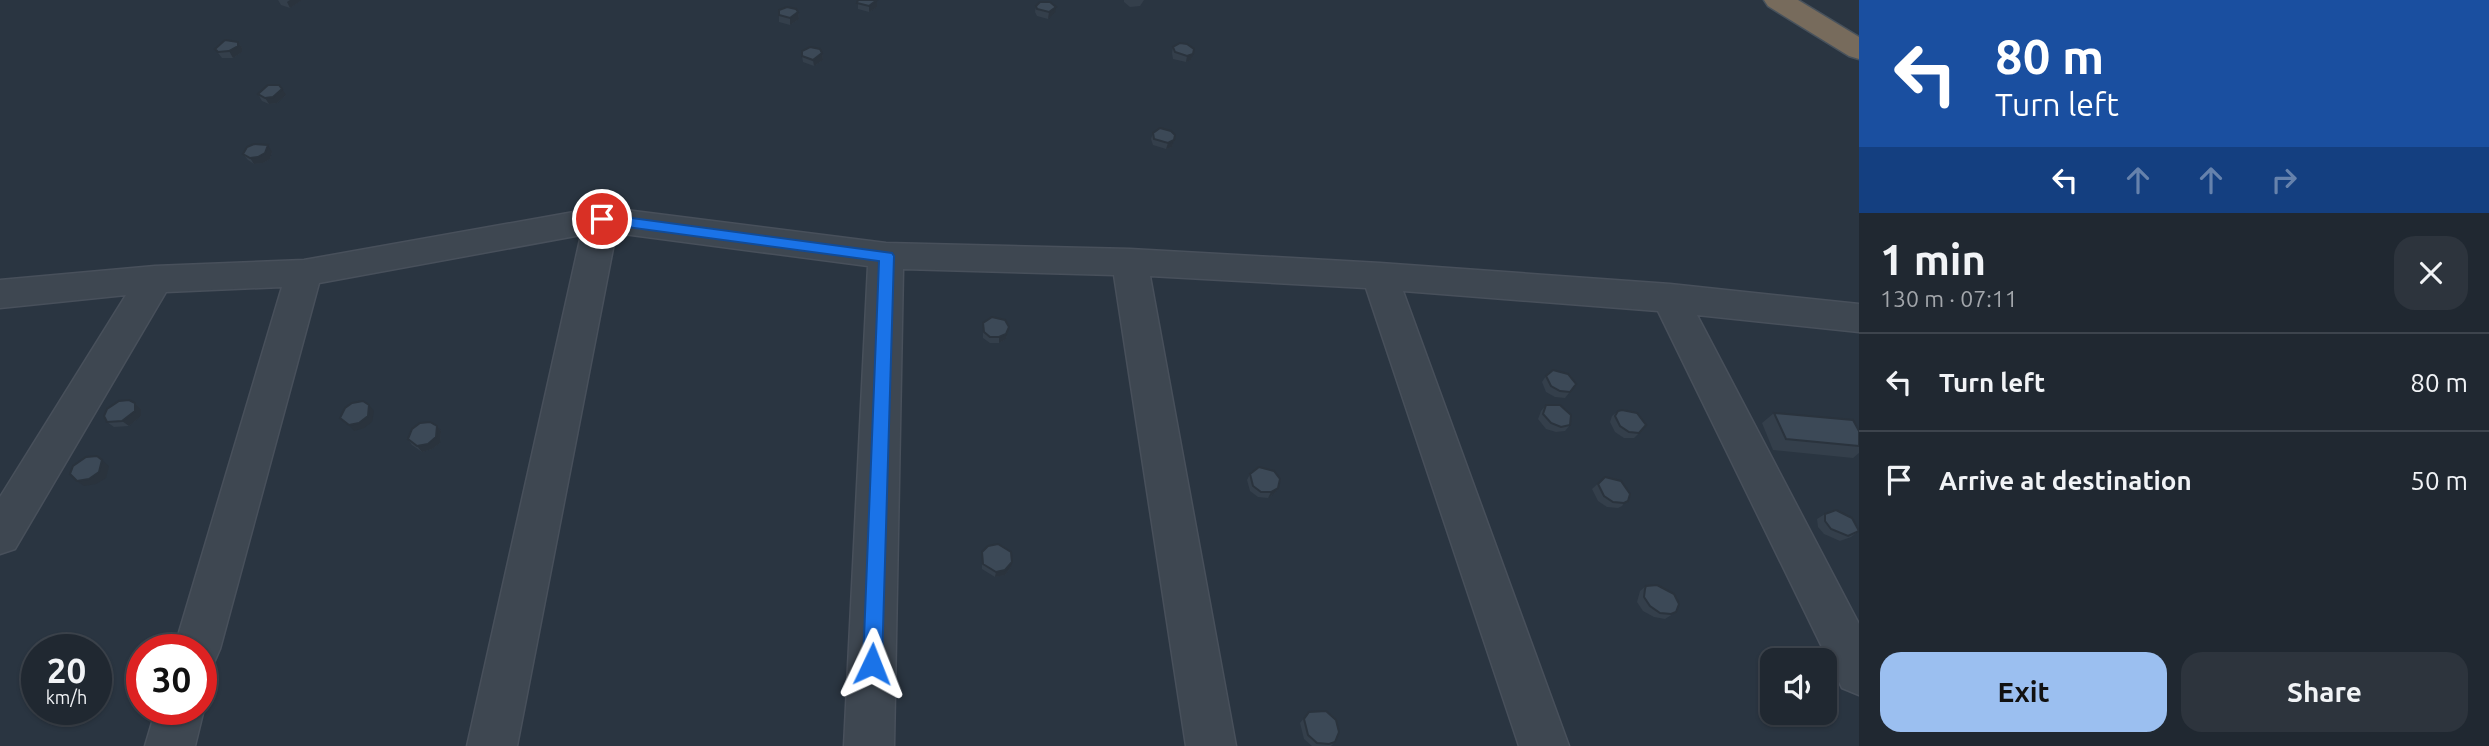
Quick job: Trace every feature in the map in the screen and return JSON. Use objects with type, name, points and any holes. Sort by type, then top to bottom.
[{"type":"highway","points":[[1778,0],[1859,50]]},
{"type":"street","points":[[492,746],[602,219]]},
{"type":"street","points":[[0,294],[155,279],[304,273],[602,219],[887,256],[1130,262],[1380,276],[1670,298],[1859,318]]},
{"type":"street","points":[[869,746],[887,256]]},
{"type":"street","points":[[1130,262],[1211,746]]},
{"type":"street","points":[[201,634],[304,273]]},
{"type":"street","points":[[1380,276],[1544,746]]},
{"type":"street","points":[[0,535],[155,279]]},
{"type":"street","points":[[1670,298],[1859,672]]},
{"type":"street","points":[[170,746],[176,725]]},
{"type":"building","points":[[858,0],[877,0],[869,6],[857,3]]},
{"type":"building","points":[[1040,2],[1050,2],[1056,7],[1049,12],[1037,9],[1036,6]]},
{"type":"building","points":[[787,7],[798,12],[790,18],[779,15],[779,10]]},
{"type":"building","points":[[225,40],[238,42],[238,46],[229,51],[218,52],[215,49]]},
{"type":"building","points":[[1180,43],[1194,49],[1193,54],[1187,56],[1175,52],[1173,47]]},
{"type":"building","points":[[810,47],[820,49],[822,53],[813,60],[802,56],[802,51]]},
{"type":"building","points":[[268,85],[279,85],[282,89],[273,97],[265,98],[258,94]]},
{"type":"building","points":[[1160,128],[1171,131],[1175,135],[1174,140],[1168,143],[1154,139],[1153,133]]},
{"type":"building","points":[[254,144],[268,145],[265,153],[250,158],[243,154],[247,147]]},
{"type":"building","points":[[992,317],[1005,320],[1009,327],[1006,334],[990,337],[984,332],[983,323]]},
{"type":"building","points":[[1553,370],[1568,374],[1576,384],[1570,392],[1551,386],[1546,376]]},
{"type":"building","points":[[129,400],[135,403],[135,411],[122,421],[107,422],[104,416],[107,409],[119,401]]},
{"type":"building","points":[[363,401],[369,405],[368,416],[359,423],[349,425],[340,418],[345,408],[352,403]]},
{"type":"building","points":[[1546,405],[1560,405],[1571,415],[1570,425],[1561,427],[1551,423],[1543,414]]},
{"type":"building","points":[[1622,410],[1637,413],[1646,425],[1639,433],[1629,432],[1620,426],[1615,416]]},
{"type":"building","points":[[1774,413],[1853,420],[1859,431],[1859,446],[1786,439]]},
{"type":"building","points":[[430,422],[437,426],[436,437],[428,444],[417,446],[408,439],[412,429],[420,423]]},
{"type":"building","points":[[97,456],[102,460],[99,472],[89,479],[77,481],[70,474],[73,466],[86,457]]},
{"type":"building","points":[[1259,467],[1274,471],[1280,479],[1278,488],[1271,492],[1261,492],[1253,486],[1250,474]]},
{"type":"building","points":[[1605,477],[1621,481],[1630,494],[1628,501],[1613,502],[1604,496],[1598,484]]},
{"type":"building","points":[[1836,510],[1852,518],[1859,531],[1848,536],[1831,529],[1825,521],[1825,514]]},
{"type":"building","points":[[998,544],[1011,552],[1012,562],[1005,570],[996,572],[983,564],[982,552],[988,546]]},
{"type":"building","points":[[1657,585],[1674,594],[1679,604],[1676,612],[1660,613],[1650,606],[1644,597],[1646,586]]},
{"type":"building","points":[[1326,711],[1336,720],[1339,732],[1335,742],[1317,743],[1308,735],[1304,719],[1309,712]]},
{"type":"route","points":[[602,219],[887,256],[872,664]]}]
